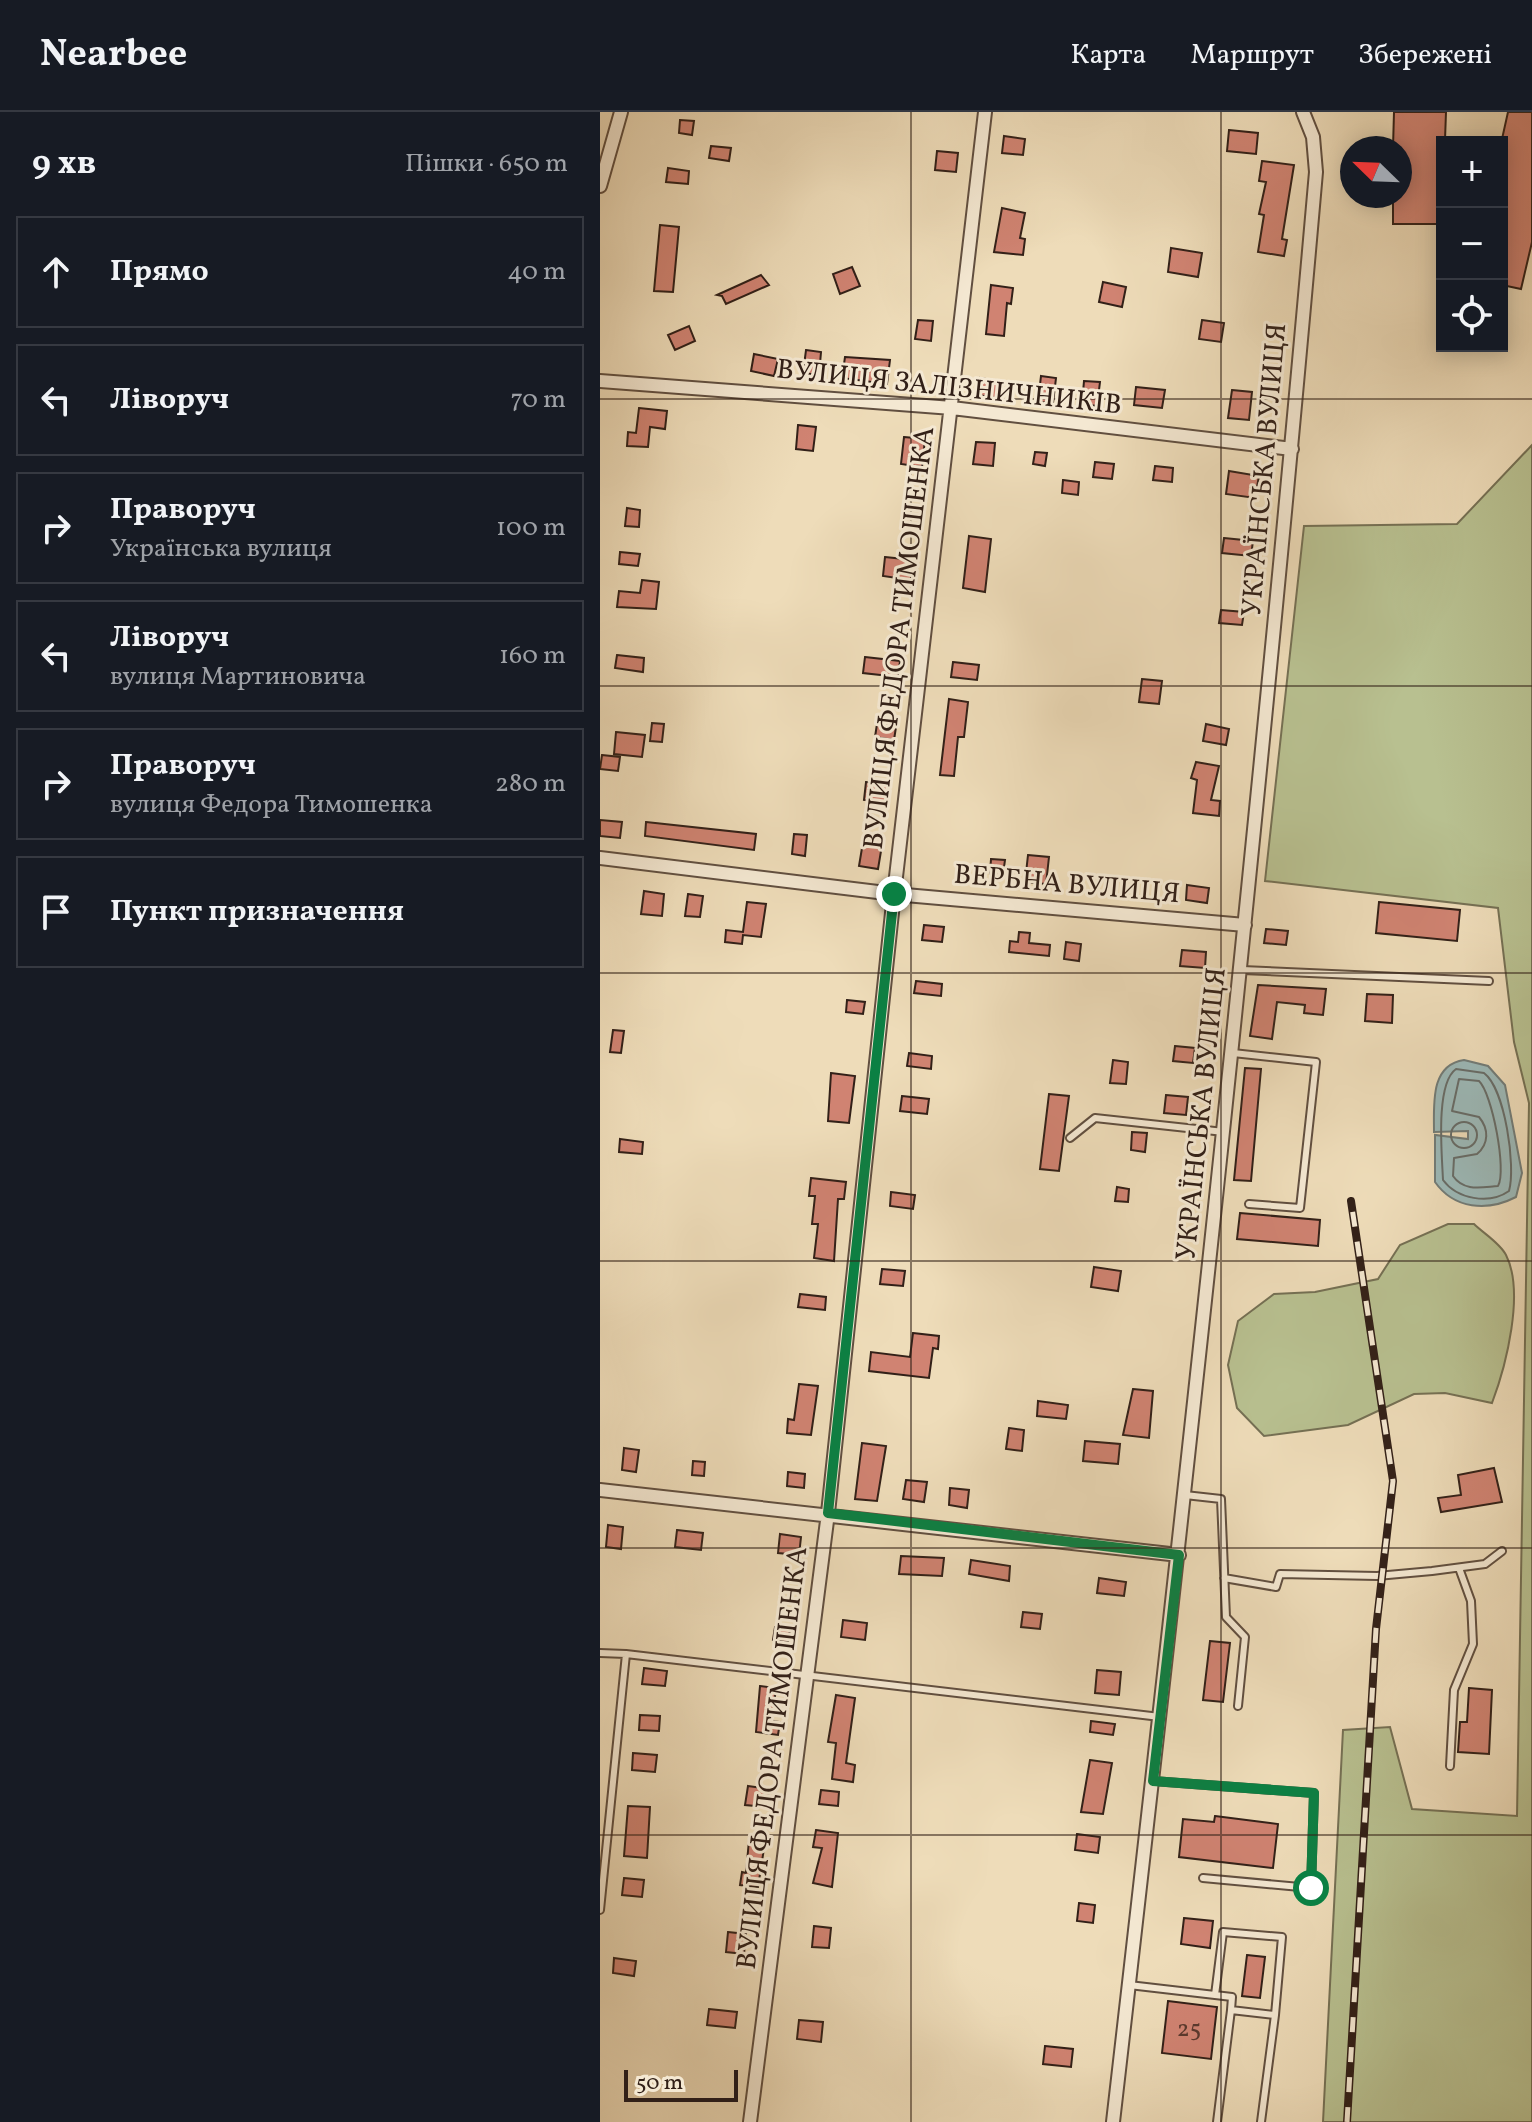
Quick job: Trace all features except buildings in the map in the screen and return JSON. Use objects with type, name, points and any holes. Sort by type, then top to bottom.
[{"type":"street","points":[[600,186],[621,112]]},
{"type":"street","name":"ВУЛИЦЯ ФЕДОРА ТИМОШЕНКА","points":[[750,2122],[809,1677],[894,894],[985,112]]},
{"type":"street","name":"УКРАЇНСЬКА ВУЛИЦЯ","points":[[1113,2122],[1179,1555],[1242,970],[1292,449],[1316,172],[1313,137],[1303,112]]},
{"type":"street","name":"ВУЛИЦЯ ЗАЛІЗНИЧНИКІВ","points":[[600,381],[952,408],[1292,449]]},
{"type":"street","name":"ВЕРБНА ВУЛИЦЯ","points":[[600,858],[894,894],[1245,925]]},
{"type":"street","points":[[600,1490],[828,1513],[1179,1555]]},
{"type":"lane","points":[[1242,970],[1489,981]]},
{"type":"lane","points":[[1233,1053],[1316,1062],[1300,1208],[1249,1204]]},
{"type":"lane","points":[[1070,1138],[1095,1118],[1224,1132]]},
{"type":"lane","points":[[1185,1495],[1221,1499],[1226,1617],[1245,1637],[1238,1706]]},
{"type":"lane","points":[[1224,1578],[1276,1587],[1280,1574],[1377,1576],[1459,1568],[1485,1564],[1502,1551]]},
{"type":"lane","points":[[1450,1766],[1454,1690],[1473,1644],[1471,1601],[1459,1568]]},
{"type":"lane","points":[[600,1653],[1160,1717]]},
{"type":"lane","points":[[600,1910],[626,1654]]},
{"type":"lane","points":[[1153,1781],[1314,1793],[1311,1888],[1203,1878]]},
{"type":"lane","points":[[1215,1995],[1223,1932],[1282,1937],[1261,2122]]},
{"type":"lane","points":[[1129,1985],[1232,1997],[1217,2122]]},
{"type":"lane","points":[[1231,2010],[1275,2015]]},
{"type":"green space","points":[[1532,445],[1532,2122],[1323,2122],[1343,1730],[1390,1727],[1412,1809],[1517,1816],[1529,1103],[1514,1042],[1498,908],[1265,881],[1304,526],[1457,524]]},
{"type":"green space","points":[[1448,1224],[1474,1224],[1496,1242],[1506,1255],[1511,1270],[1514,1308],[1508,1350],[1492,1403],[1445,1393],[1414,1394],[1348,1425],[1264,1436],[1237,1408],[1228,1365],[1238,1321],[1274,1294],[1315,1292],[1378,1279],[1400,1245]]},
{"type":"water","points":[[1464,1060],[1488,1066],[1505,1085],[1522,1173],[1516,1197],[1494,1205],[1461,1203],[1435,1182],[1435,1135],[1468,1139],[1468,1131],[1434,1132],[1436,1087],[1445,1069]]},
{"type":"railway","points":[[1347,2122],[1376,1629],[1393,1481],[1351,1201]]},
{"type":"route","points":[[894,894],[828,1513],[1179,1555],[1153,1781],[1314,1793],[1311,1888]]}]
